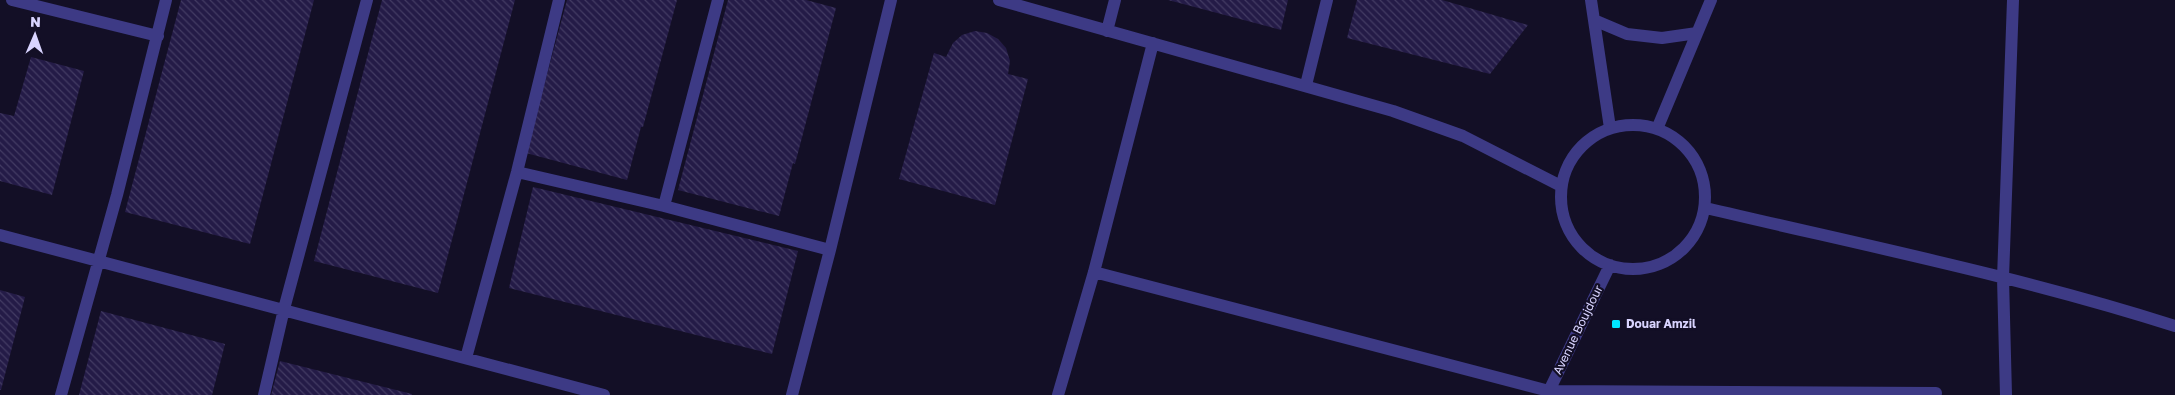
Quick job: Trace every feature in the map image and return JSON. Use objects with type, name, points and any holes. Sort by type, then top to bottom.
[{"type":"street","points":[[12,0],[158,36]]},
{"type":"street","points":[[61,395],[117,195],[166,0]]},
{"type":"street","points":[[264,395],[284,309],[367,0]]},
{"type":"street","points":[[466,358],[517,172],[559,0]]},
{"type":"street","points":[[664,206],[718,0]]},
{"type":"street","points":[[792,395],[830,250],[891,0]]},
{"type":"street","points":[[999,0],[1393,111],[1463,136],[1561,186]]},
{"type":"street","points":[[1106,31],[1115,0]]},
{"type":"street","points":[[1306,85],[1327,0]]},
{"type":"street","points":[[1590,0],[1610,128]]},
{"type":"street","points":[[1657,129],[1711,0]]},
{"type":"street","points":[[2006,395],[2003,278],[2013,0]]},
{"type":"street","points":[[1594,20],[1627,34],[1662,38],[1698,33]]},
{"type":"street","points":[[1058,395],[1094,272],[1153,44]]},
{"type":"street","points":[[1634,124],[1657,129],[1679,140],[1696,159],[1705,182],[1706,208],[1697,232],[1681,251],[1659,264],[1635,269],[1610,265],[1592,256],[1577,242],[1566,225],[1561,186],[1570,161],[1587,141],[1610,128],[1634,124]]},
{"type":"street","points":[[517,172],[664,206],[830,250]]},
{"type":"street","points":[[1706,208],[2003,278],[2116,307],[2175,326]]},
{"type":"street","points":[[0,235],[604,395]]},
{"type":"street","name":"Avenue Boujdour","points":[[1548,393],[1610,265]]},
{"type":"street","points":[[1094,272],[1548,393],[1936,393]]},
{"type":"building","points":[[181,0],[314,0],[250,244],[125,212]]},
{"type":"building","points":[[382,0],[515,0],[438,293],[314,261]]},
{"type":"building","points":[[567,0],[677,0],[627,180],[526,153]]},
{"type":"building","points":[[728,0],[806,0],[836,8],[795,164],[793,163],[779,216],[678,190]]},
{"type":"building","points":[[1168,0],[1288,0],[1281,30]]},
{"type":"building","points":[[1357,0],[1442,0],[1528,25],[1490,74],[1347,38]]},
{"type":"building","points":[[975,31],[987,33],[998,39],[1006,48],[1010,61],[1008,74],[1028,79],[995,205],[899,179],[934,53],[946,57],[953,43],[962,35]]},
{"type":"building","points":[[31,57],[84,71],[52,195],[0,181],[0,113],[14,116]]},
{"type":"building","points":[[533,187],[798,251],[772,354],[509,288]]},
{"type":"building","points":[[0,290],[25,297],[1,390],[0,390]]},
{"type":"building","points":[[101,311],[225,344],[212,395],[79,395]]},
{"type":"building","points":[[280,361],[412,394],[412,395],[271,395]]},
{"type":"place","name":"Douar Amzil","points":[[1616,324]]}]
